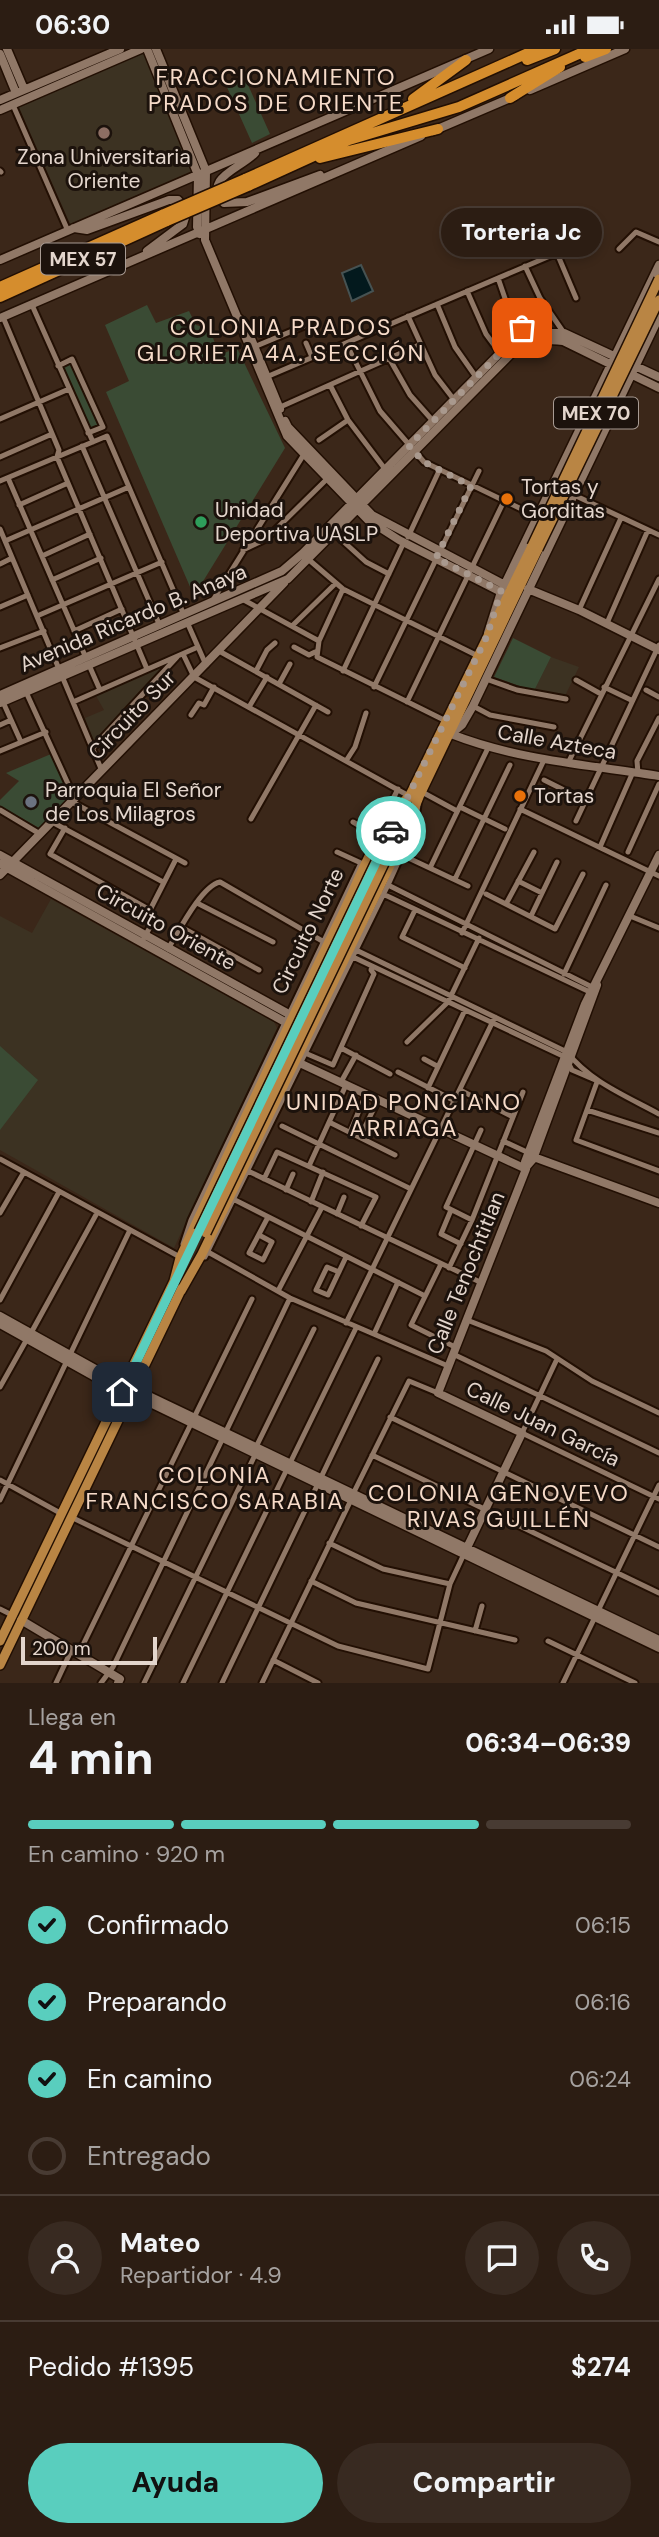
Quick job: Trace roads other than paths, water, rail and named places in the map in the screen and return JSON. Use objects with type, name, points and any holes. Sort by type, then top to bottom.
[{"type":"highway","name":"MEX 57","points":[[0,287],[246,182],[537,49]]},
{"type":"highway","points":[[452,87],[464,86],[555,49]]},
{"type":"highway","name":"MEX 57","points":[[246,182],[377,130],[459,107],[590,49]]},
{"type":"highway","points":[[510,99],[573,56],[586,57],[606,49]]},
{"type":"highway","points":[[397,112],[466,60]]},
{"type":"highway","points":[[296,164],[438,129]]},
{"type":"highway","name":"MEX 57","points":[[0,297],[165,217]]},
{"type":"main road","name":"MEX 70","points":[[0,1641],[124,1389],[197,1229],[387,849],[451,734],[659,279]]},
{"type":"main road","name":"MEX 70","points":[[417,797],[446,721],[487,636],[535,547],[659,300]]},
{"type":"main road","points":[[174,1280],[180,1258],[197,1229],[228,1147],[261,1082],[288,1019],[397,807],[417,797]]},
{"type":"main road","points":[[181,1291],[281,1089],[298,1062],[319,1010],[417,797]]},
{"type":"main road","points":[[300,1000],[308,1009],[319,1010]]},
{"type":"main road","points":[[261,1082],[274,1079],[281,1089]]},
{"type":"main road","name":"MEX 70","points":[[0,1665],[138,1385],[181,1291],[197,1229]]},
{"type":"street","points":[[0,100],[120,49]]},
{"type":"street","points":[[0,110],[141,49]]},
{"type":"street","points":[[147,49],[202,173]]},
{"type":"street","points":[[156,49],[202,173],[201,231],[237,317],[254,347],[277,408],[288,427],[368,520],[503,588]]},
{"type":"street","points":[[0,260],[489,49]]},
{"type":"street","points":[[147,670],[57,457],[59,450],[1,318],[625,49]]},
{"type":"street","points":[[5,52],[20,91]]},
{"type":"street","points":[[13,105],[71,230]]},
{"type":"street","points":[[257,151],[222,177],[216,186],[217,196],[224,203],[247,202],[337,169],[348,168]]},
{"type":"street","points":[[71,230],[87,230],[169,200],[178,200],[187,211],[183,224],[137,259]]},
{"type":"street","points":[[548,232],[576,298]]},
{"type":"street","points":[[619,249],[636,232],[659,242]]},
{"type":"street","points":[[265,377],[557,253]]},
{"type":"street","points":[[487,636],[503,588],[659,265]]},
{"type":"street","points":[[526,266],[540,298],[564,333]]},
{"type":"street","points":[[498,278],[508,307],[524,331],[540,298]]},
{"type":"street","points":[[467,291],[486,334],[500,353]]},
{"type":"street","points":[[437,304],[455,347],[476,377]]},
{"type":"street","points":[[32,305],[93,442]]},
{"type":"street","points":[[408,316],[435,375],[457,403]]},
{"type":"street","points":[[451,734],[462,725],[473,706],[641,354],[652,339],[659,317]]},
{"type":"street","points":[[254,347],[309,324]]},
{"type":"street","points":[[244,329],[265,377]]},
{"type":"street","name":"Avenida Ricardo B. Anaya","points":[[136,641],[160,626],[242,599],[288,579],[334,533],[385,469],[412,449],[433,421],[457,403],[476,377],[524,331],[553,336],[599,354]]},
{"type":"street","name":"Avenida Ricardo B. Anaya","points":[[1,700],[136,641],[282,571],[357,504],[457,403],[513,352],[531,343],[564,333],[599,354],[634,370]]},
{"type":"street","points":[[306,343],[312,357]]},
{"type":"street","points":[[346,343],[380,411],[412,449],[439,471],[538,517]]},
{"type":"street","points":[[603,381],[599,354],[622,343]]},
{"type":"street","points":[[622,343],[631,352],[641,354]]},
{"type":"street","points":[[277,408],[419,345]]},
{"type":"street","points":[[390,358],[410,395],[433,421]]},
{"type":"street","points":[[58,366],[72,359],[103,427],[88,433]]},
{"type":"street","points":[[634,370],[659,377]]},
{"type":"street","points":[[634,370],[659,388]]},
{"type":"street","points":[[603,381],[616,382],[624,390]]},
{"type":"street","points":[[330,385],[348,420],[385,469]]},
{"type":"street","points":[[0,419],[69,389]]},
{"type":"street","points":[[319,440],[348,420]]},
{"type":"street","points":[[0,457],[52,434]]},
{"type":"street","points":[[0,481],[107,436],[206,665]]},
{"type":"street","points":[[82,446],[160,626]]},
{"type":"street","points":[[211,603],[306,451]]},
{"type":"street","points":[[343,671],[439,471]]},
{"type":"street","points":[[374,687],[479,471]]},
{"type":"street","points":[[243,550],[266,539],[330,476]]},
{"type":"street","points":[[8,478],[100,690]]},
{"type":"street","points":[[19,505],[68,483]]},
{"type":"street","points":[[5,541],[129,487]]},
{"type":"street","points":[[574,495],[659,535]]},
{"type":"street","points":[[407,702],[504,501]]},
{"type":"street","points":[[579,610],[621,518]]},
{"type":"street","points":[[0,529],[102,771]]},
{"type":"street","points":[[607,623],[648,530]]},
{"type":"street","points":[[334,533],[366,562],[389,574]]},
{"type":"street","points":[[41,556],[90,534]]},
{"type":"street","points":[[0,564],[12,558]]},
{"type":"street","points":[[52,580],[101,558]]},
{"type":"street","points":[[308,559],[343,589],[478,656]]},
{"type":"street","points":[[37,616],[162,562]]},
{"type":"street","name":"Circuito Sur","points":[[0,875],[7,864],[52,822],[288,579]]},
{"type":"street","points":[[568,762],[659,579]]},
{"type":"street","points":[[293,625],[336,583]]},
{"type":"street","points":[[294,647],[309,655],[315,652],[343,589]]},
{"type":"street","points":[[528,589],[658,648],[631,700],[603,767],[576,821]]},
{"type":"street","points":[[0,607],[27,595]]},
{"type":"street","points":[[242,599],[318,641]]},
{"type":"street","points":[[74,631],[122,609]]},
{"type":"street","points":[[0,648],[44,631]]},
{"type":"street","points":[[256,671],[267,650],[275,643]]},
{"type":"street","points":[[73,702],[198,647]]},
{"type":"street","points":[[219,651],[328,712]]},
{"type":"street","points":[[315,652],[322,661],[446,721]]},
{"type":"street","points":[[180,655],[194,677],[398,789],[459,809],[505,829]]},
{"type":"street","name":"Circuito Sur","points":[[94,747],[180,655]]},
{"type":"street","points":[[279,684],[290,664]]},
{"type":"street","name":"Avenida Ricardo B. Anaya","points":[[1,700],[26,692],[62,672]]},
{"type":"street","points":[[249,707],[267,677]]},
{"type":"street","points":[[486,679],[517,690],[566,699]]},
{"type":"street","points":[[576,680],[601,694]]},
{"type":"street","points":[[191,715],[199,703],[204,705],[214,687]]},
{"type":"street","points":[[604,687],[631,700]]},
{"type":"street","points":[[646,690],[659,697]]},
{"type":"street","points":[[26,692],[46,732],[73,800],[185,863]]},
{"type":"street","points":[[1,700],[22,742]]},
{"type":"street","points":[[251,818],[316,705]]},
{"type":"street","points":[[473,706],[490,715],[554,727]]},
{"type":"street","points":[[346,761],[355,747],[366,713]]},
{"type":"street","points":[[600,847],[636,773],[637,761],[659,717]]},
{"type":"street","points":[[0,725],[11,720]]},
{"type":"street","points":[[0,751],[46,732]]},
{"type":"street","name":"Calle Azteca","points":[[451,734],[488,748],[659,776]]},
{"type":"street","points":[[430,868],[488,748]]},
{"type":"street","points":[[462,933],[544,759]]},
{"type":"street","points":[[455,879],[510,765]]},
{"type":"street","points":[[544,780],[586,801]]},
{"type":"street","points":[[628,852],[659,784]]},
{"type":"street","name":"Circuito Norte","points":[[288,1019],[398,789]]},
{"type":"street","points":[[190,1277],[208,1252],[235,1200],[298,1062],[305,1053],[312,1031],[353,957],[388,885],[415,825],[417,797]]},
{"type":"street","points":[[353,822],[376,832],[397,807]]},
{"type":"street","points":[[520,809],[655,874]]},
{"type":"street","points":[[0,810],[40,834]]},
{"type":"street","points":[[52,822],[163,882]]},
{"type":"street","points":[[65,828],[50,855],[150,910]]},
{"type":"street","points":[[337,852],[361,863]]},
{"type":"street","points":[[506,904],[534,852]]},
{"type":"street","name":"Circuito Oriente","points":[[0,855],[7,864],[312,1031]]},
{"type":"street","points":[[402,855],[468,886]]},
{"type":"street","name":"Calle Tenochtitlan","points":[[438,1393],[594,989],[630,916],[655,874],[659,855]]},
{"type":"street","points":[[143,939],[150,927],[150,910],[176,859]]},
{"type":"street","points":[[531,916],[557,862]]},
{"type":"street","points":[[486,894],[555,929],[583,874]]},
{"type":"street","points":[[519,881],[542,893]]},
{"type":"street","points":[[166,952],[197,903],[213,884],[224,883],[324,942]]},
{"type":"street","points":[[388,885],[481,931],[530,961],[594,989]]},
{"type":"street","points":[[564,974],[606,885]]},
{"type":"street","points":[[383,894],[477,941],[564,974],[594,989]]},
{"type":"street","points":[[197,903],[273,943]]},
{"type":"street","points":[[415,910],[402,936],[465,968]]},
{"type":"street","points":[[630,916],[659,928]]},
{"type":"street","points":[[181,927],[259,970]]},
{"type":"street","points":[[407,1042],[449,999],[481,931]]},
{"type":"street","points":[[356,950],[465,1010],[494,1020]]},
{"type":"street","points":[[353,957],[494,1020],[568,1058],[572,1070],[659,1114]]},
{"type":"street","points":[[305,1053],[333,1065],[374,974],[370,970],[372,966]]},
{"type":"street","points":[[428,1089],[465,1010]]},
{"type":"street","points":[[346,1323],[494,1020]]},
{"type":"street","points":[[341,1048],[390,1074]]},
{"type":"street","points":[[228,1147],[273,1050],[526,1168]]},
{"type":"street","points":[[309,1166],[356,1055]]},
{"type":"street","points":[[424,1059],[438,1066]]},
{"type":"street","points":[[398,1072],[455,1101]]},
{"type":"street","points":[[598,1081],[576,1140],[659,1171]]},
{"type":"street","points":[[460,1090],[513,1117]]},
{"type":"street","points":[[449,1268],[472,1220],[523,1092]]},
{"type":"street","points":[[350,1132],[366,1094]]},
{"type":"street","points":[[360,1137],[377,1100]]},
{"type":"street","points":[[587,1110],[659,1133]]},
{"type":"street","points":[[329,1122],[396,1155]]},
{"type":"street","points":[[282,1126],[411,1189]]},
{"type":"street","points":[[461,1244],[441,1234],[481,1131]]},
{"type":"street","points":[[503,1141],[531,1156],[659,1203]]},
{"type":"street","points":[[264,1179],[277,1152],[376,1197],[360,1226]]},
{"type":"street","points":[[0,1159],[180,1258]]},
{"type":"street","points":[[248,1171],[482,1283]]},
{"type":"street","points":[[0,1213],[24,1172]]},
{"type":"street","points":[[311,1202],[323,1173]]},
{"type":"street","points":[[286,1190],[293,1174]]},
{"type":"street","points":[[0,1300],[59,1192]]},
{"type":"street","points":[[337,1214],[344,1197]]},
{"type":"street","points":[[235,1200],[425,1296]]},
{"type":"street","points":[[278,1291],[322,1207]]},
{"type":"street","points":[[449,1209],[472,1220]]},
{"type":"street","points":[[0,1387],[97,1213]]},
{"type":"street","points":[[259,1235],[272,1242],[263,1260],[249,1253],[268,1217]]},
{"type":"street","points":[[0,1500],[129,1232]]},
{"type":"street","points":[[208,1252],[290,1298],[448,1366]]},
{"type":"street","points":[[339,1272],[327,1267],[316,1290],[328,1295],[339,1272],[346,1257]]},
{"type":"street","points":[[441,1264],[411,1325],[540,1396],[659,1453]]},
{"type":"street","points":[[374,1334],[398,1282]]},
{"type":"street","points":[[101,1683],[164,1562],[290,1298]]},
{"type":"street","points":[[56,1683],[75,1653],[131,1546],[252,1299]]},
{"type":"street","points":[[0,1316],[29,1336],[124,1389]]},
{"type":"street","points":[[467,1320],[546,1351],[659,1413]]},
{"type":"street","points":[[0,1324],[29,1336]]},
{"type":"street","points":[[183,1683],[356,1328]]},
{"type":"street","points":[[144,1683],[314,1329]]},
{"type":"street","points":[[222,1683],[378,1359]]},
{"type":"street","points":[[73,1518],[345,1649],[428,1669],[450,1584],[557,1359]]},
{"type":"street","name":"Calle Juan García","points":[[390,1417],[409,1381],[412,1381],[656,1497]]},
{"type":"street","points":[[138,1385],[149,1396],[192,1420]]},
{"type":"street","points":[[130,1401],[146,1401],[289,1465],[596,1614],[659,1648]]},
{"type":"street","points":[[262,1683],[390,1417],[659,1547]]},
{"type":"street","points":[[372,1455],[659,1593]]},
{"type":"street","points":[[0,1480],[62,1514]]},
{"type":"street","points":[[563,1683],[656,1497],[659,1485]]},
{"type":"street","points":[[330,1543],[383,1569],[450,1584]]},
{"type":"street","points":[[311,1581],[356,1603],[515,1640]]},
{"type":"street","points":[[475,1631],[482,1606]]},
{"type":"street","points":[[0,1609],[12,1615]]},
{"type":"street","points":[[596,1614],[659,1640]]},
{"type":"street","points":[[22,1621],[119,1681],[129,1683]]},
{"type":"street","points":[[548,1641],[635,1683]]},
{"type":"street","points":[[273,1660],[318,1683]]},
{"type":"water","points":[[361,265],[373,291],[352,301],[342,273]]},
{"type":"place","name":"Zona Universitaria Oriente","points":[[104,133]]},
{"type":"place","name":"Torteria Jc","points":[[522,328]]},
{"type":"place","name":"Tortas y Gorditas","points":[[507,499]]},
{"type":"place","name":"Unidad Deportiva UASLP","points":[[201,522]]},
{"type":"place","name":"Tortas","points":[[520,796]]},
{"type":"place","name":"Parroquia El Señor de Los Milagros","points":[[31,802]]},
{"type":"district","name":"FRACCIONAMIENTO PRADOS DE ORIENTE","points":[[276,90]]},
{"type":"district","name":"COLONIA PRADOS GLORIETA 4A. SECCIÓN","points":[[281,340]]},
{"type":"district","name":"UNIDAD PONCIANO ARRIAGA","points":[[404,1115]]},
{"type":"district","name":"COLONIA FRANCISCO SARABIA","points":[[215,1488]]},
{"type":"district","name":"COLONIA GENOVEVO RIVAS GUILLÉN","points":[[499,1506]]}]
